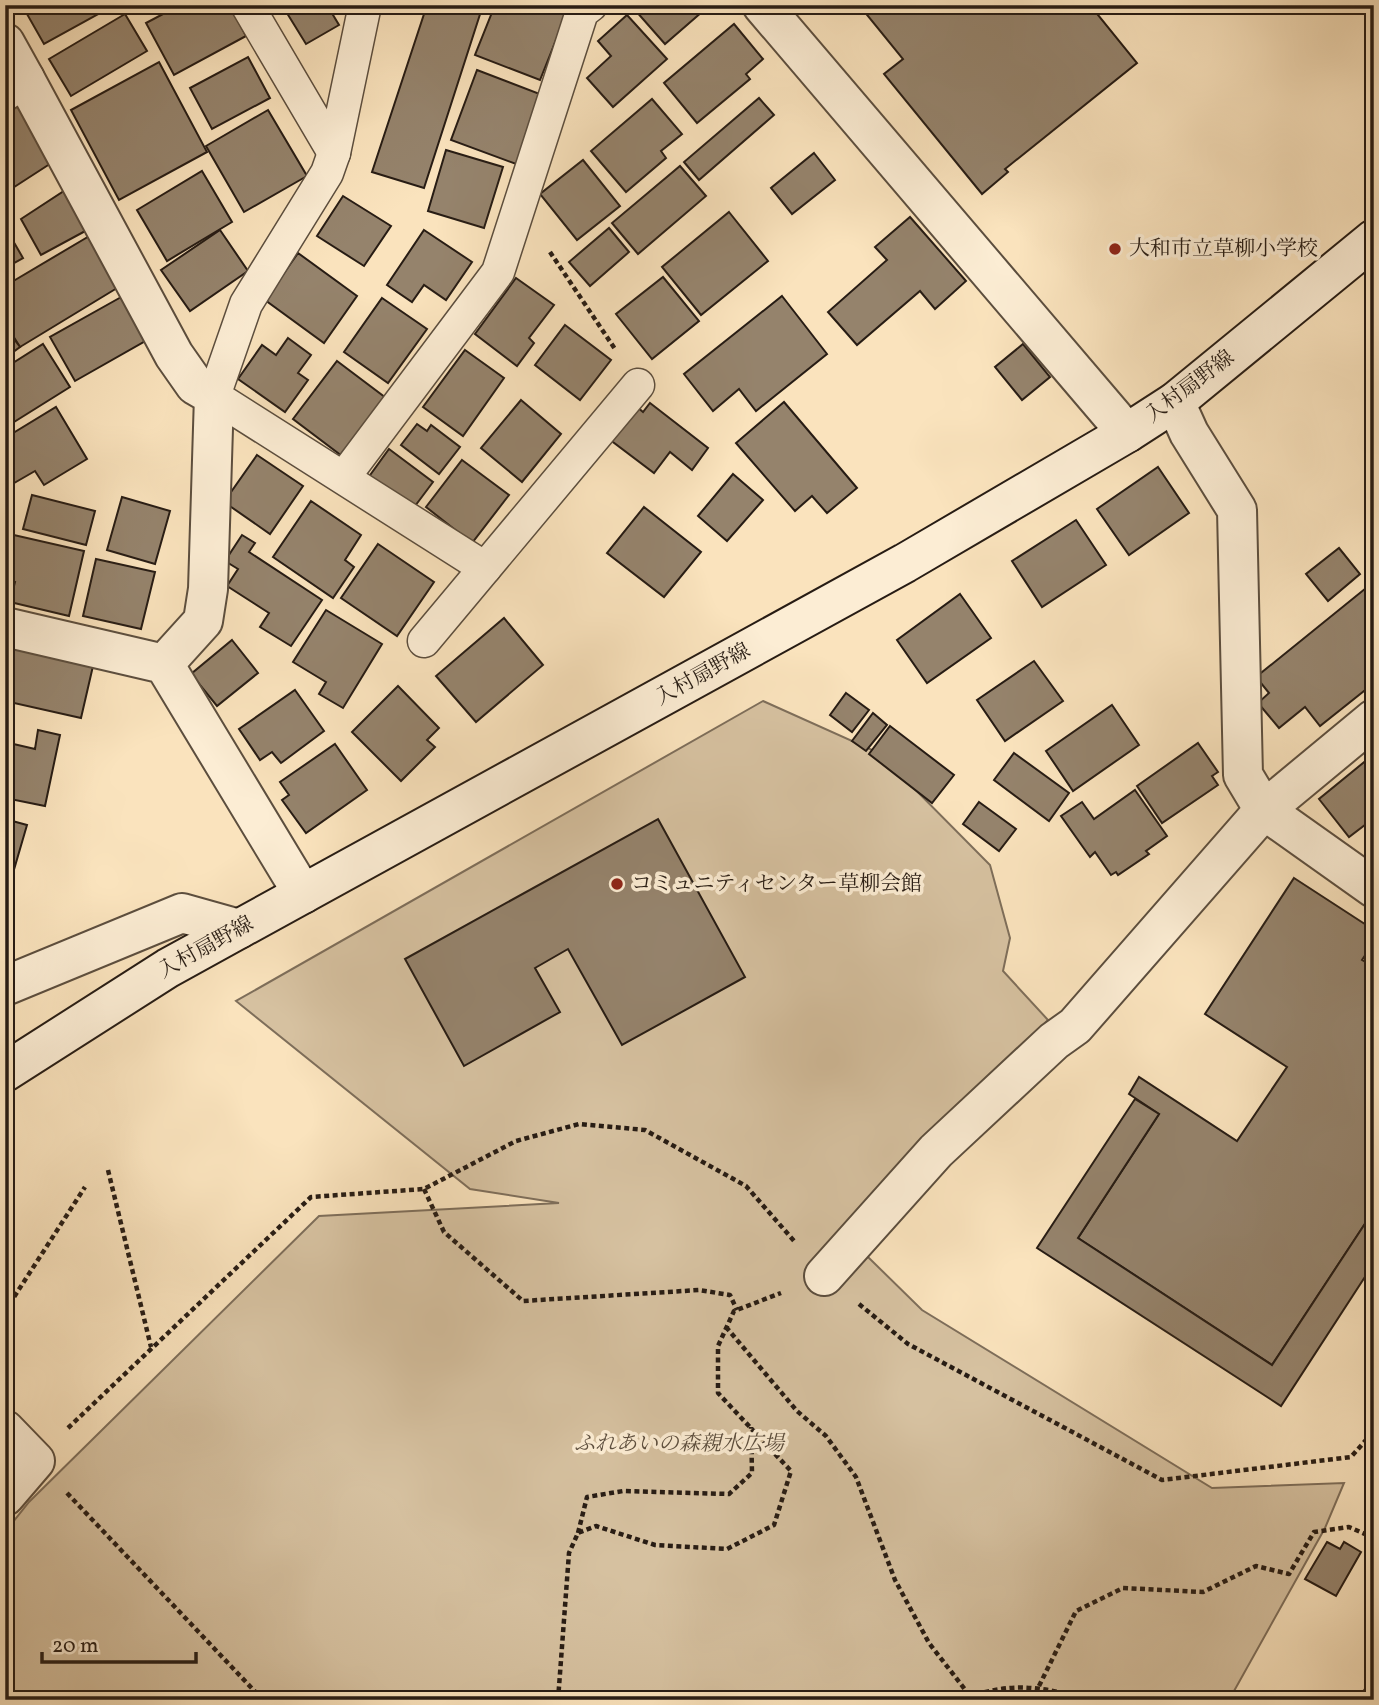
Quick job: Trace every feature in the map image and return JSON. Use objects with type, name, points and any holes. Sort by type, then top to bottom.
[{"type":"street","points":[[762,5],[1126,433]]},
{"type":"street","points":[[5,43],[15,85],[174,355],[195,385],[214,396],[208,589],[203,621],[164,664]]},
{"type":"street","name":"入村扇野線","points":[[5,1072],[168,968],[880,577],[1126,433],[1175,402],[1374,239]]},
{"type":"street","points":[[1175,402],[1189,433],[1237,510],[1243,775],[1264,810],[1374,888]]},
{"type":"street","points":[[5,627],[164,664],[303,894]]},
{"type":"street","points":[[824,1276],[936,1151],[1054,1041],[1075,1026],[1264,810],[1374,719]]},
{"type":"street","points":[[5,986],[182,913],[239,929]]},
{"type":"street","points":[[5,1430],[35,1461],[5,1496]]},
{"type":"lane","points":[[247,5],[334,153]]},
{"type":"lane","points":[[365,5],[334,153],[327,173],[246,304],[214,396],[485,568]]},
{"type":"lane","points":[[344,477],[498,272],[582,12],[591,5]]},
{"type":"lane","points":[[424,641],[638,386]]},
{"type":"path","points":[[519,205],[638,386]]},
{"type":"path","points":[[263,1700],[35,1461],[151,1347],[312,1197],[424,1189],[516,1141],[579,1124],[645,1130],[746,1186],[824,1276],[908,1344],[1161,1480],[1351,1457],[1374,1431]]},
{"type":"path","points":[[108,1170],[151,1347]]},
{"type":"path","points":[[5,1311],[85,1187]]},
{"type":"path","points":[[424,1189],[444,1232],[523,1301],[699,1290],[730,1294],[737,1310]]},
{"type":"path","points":[[578,1533],[596,1526],[655,1545],[727,1549],[774,1525],[791,1471],[718,1393],[718,1346],[737,1310],[824,1276]]},
{"type":"path","points":[[726,1327],[796,1411],[826,1436],[856,1477],[895,1580],[929,1643],[970,1698]]},
{"type":"path","points":[[558,1700],[569,1553],[578,1533],[587,1497],[623,1491],[729,1494],[752,1473],[751,1426]]},
{"type":"path","points":[[1039,1686],[1076,1611],[1123,1588],[1203,1592],[1256,1566],[1289,1574],[1314,1532],[1349,1527],[1374,1538]]},
{"type":"path","points":[[960,1700],[1001,1688],[1039,1686],[1090,1700]]},
{"type":"green space","name":"ふれあいの森親水広場","points":[[763,701],[879,753],[990,865],[1010,938],[1003,971],[1048,1020],[837,1234],[867,1256],[922,1310],[1212,1488],[1344,1483],[1325,1528],[1229,1700],[5,1700],[5,1532],[29,1502],[319,1216],[559,1203],[470,1189],[236,1001]]},
{"type":"building","points":[[180,5],[230,5],[246,36],[174,75],[146,23]]},
{"type":"building","points":[[282,5],[327,5],[339,25],[306,44]]},
{"type":"building","points":[[427,5],[483,5],[424,188],[372,172]]},
{"type":"building","points":[[495,5],[570,5],[540,80],[475,55]]},
{"type":"building","points":[[640,5],[710,5],[665,44],[635,10]]},
{"type":"building","points":[[859,5],[1090,5],[1137,63],[1005,169],[1008,172],[982,194],[884,74],[903,59]]},
{"type":"building","points":[[113,6],[44,44],[23,7]]},
{"type":"building","points":[[125,14],[147,51],[71,96],[49,59]]},
{"type":"building","points":[[627,15],[667,59],[613,107],[587,78],[611,56],[598,41]]},
{"type":"building","points":[[734,24],[763,59],[746,74],[750,79],[697,123],[664,83]]},
{"type":"building","points":[[248,57],[270,98],[212,129],[190,88]]},
{"type":"building","points":[[159,62],[207,152],[119,200],[71,110]]},
{"type":"building","points":[[477,70],[545,96],[519,165],[451,140]]},
{"type":"building","points":[[759,98],[774,115],[699,180],[684,162]]},
{"type":"building","points":[[652,99],[682,134],[661,151],[666,158],[626,192],[591,151]]},
{"type":"building","points":[[22,100],[59,158],[5,193],[5,110]]},
{"type":"building","points":[[268,110],[307,176],[244,212],[206,146]]},
{"type":"building","points":[[446,150],[503,167],[484,228],[428,211]]},
{"type":"building","points":[[814,153],[835,180],[792,214],[771,188]]},
{"type":"building","points":[[583,160],[620,206],[577,240],[540,194]]},
{"type":"building","points":[[680,166],[706,196],[638,254],[612,223]]},
{"type":"building","points":[[202,171],[232,222],[167,261],[137,210]]},
{"type":"building","points":[[67,189],[89,229],[41,255],[21,219]]},
{"type":"building","points":[[343,196],[391,226],[364,266],[317,236]]},
{"type":"building","points":[[729,212],[768,261],[701,315],[662,267]]},
{"type":"building","points":[[910,217],[966,281],[935,309],[920,291],[857,345],[828,312],[887,260],[875,247]]},
{"type":"building","points":[[5,227],[23,258],[5,268]]},
{"type":"building","points":[[609,228],[629,252],[590,286],[569,262]]},
{"type":"building","points":[[220,230],[248,271],[190,311],[161,270]]},
{"type":"building","points":[[424,230],[472,262],[446,300],[424,285],[412,302],[387,285]]},
{"type":"building","points":[[91,235],[122,285],[20,347],[5,323],[5,286]]},
{"type":"building","points":[[298,253],[357,296],[324,343],[265,300]]},
{"type":"building","points":[[663,277],[699,321],[652,359],[616,314]]},
{"type":"building","points":[[516,278],[554,305],[529,338],[534,343],[517,366],[475,334]]},
{"type":"building","points":[[123,296],[147,340],[75,381],[50,337]]},
{"type":"building","points":[[782,296],[827,354],[756,411],[739,389],[713,411],[684,374]]},
{"type":"building","points":[[382,298],[427,329],[388,383],[344,352]]},
{"type":"building","points":[[565,325],[611,360],[580,400],[535,365]]},
{"type":"building","points":[[5,327],[20,347],[5,358]]},
{"type":"building","points":[[288,338],[311,355],[298,373],[308,380],[285,412],[238,379],[262,345],[276,355]]},
{"type":"building","points":[[43,344],[70,387],[6,427],[5,368]]},
{"type":"building","points":[[1023,344],[1050,377],[1022,400],[995,367]]},
{"type":"building","points":[[465,350],[504,378],[463,436],[423,407]]},
{"type":"building","points":[[337,361],[386,398],[342,456],[293,419]]},
{"type":"building","points":[[521,400],[561,434],[522,482],[481,448]]},
{"type":"building","points":[[784,402],[857,488],[827,513],[812,496],[795,511],[736,443]]},
{"type":"building","points":[[650,403],[708,448],[692,470],[670,452],[654,473],[609,439],[636,406],[643,412]]},
{"type":"building","points":[[56,407],[87,459],[44,485],[35,471],[9,486],[5,480],[5,438]]},
{"type":"building","points":[[417,424],[427,431],[431,425],[460,447],[439,474],[401,445]]},
{"type":"building","points":[[389,449],[433,482],[412,510],[368,478]]},
{"type":"building","points":[[257,455],[303,486],[270,534],[224,502]]},
{"type":"building","points":[[462,460],[509,495],[472,543],[426,507]]},
{"type":"building","points":[[1158,467],[1189,513],[1129,555],[1097,509]]},
{"type":"building","points":[[733,474],[763,500],[727,541],[698,516]]},
{"type":"building","points":[[32,495],[95,511],[86,545],[23,529]]},
{"type":"building","points":[[122,497],[170,511],[155,564],[107,550]]},
{"type":"building","points":[[311,501],[361,535],[345,560],[354,567],[333,598],[273,557]]},
{"type":"building","points":[[644,507],[701,552],[664,597],[607,553]]},
{"type":"building","points":[[1076,520],[1106,565],[1042,607],[1012,561]]},
{"type":"building","points":[[5,533],[84,551],[69,616],[10,602],[15,582],[5,580]]},
{"type":"building","points":[[242,535],[255,543],[249,552],[322,600],[291,646],[260,627],[269,613],[227,586],[238,569],[225,561]]},
{"type":"building","points":[[378,544],[434,582],[397,636],[341,598]]},
{"type":"building","points":[[1339,548],[1360,574],[1328,601],[1306,574]]},
{"type":"building","points":[[96,559],[155,572],[141,629],[83,616]]},
{"type":"building","points":[[1371,584],[1374,683],[1320,726],[1305,707],[1279,728],[1258,703],[1269,693],[1256,677]]},
{"type":"building","points":[[960,594],[991,638],[927,683],[897,640]]},
{"type":"building","points":[[326,610],[382,644],[343,708],[319,694],[326,682],[293,662]]},
{"type":"building","points":[[504,618],[543,665],[476,722],[436,676]]},
{"type":"building","points":[[232,640],[258,673],[217,706],[191,674]]},
{"type":"building","points":[[11,647],[93,666],[81,718],[5,701],[5,670]]},
{"type":"building","points":[[1034,661],[1063,701],[1005,741],[977,700]]},
{"type":"building","points":[[398,686],[439,728],[427,740],[435,747],[401,781],[352,732]]},
{"type":"building","points":[[295,690],[324,731],[281,763],[272,752],[260,760],[239,729]]},
{"type":"building","points":[[846,693],[869,710],[852,732],[830,715]]},
{"type":"building","points":[[1112,705],[1139,745],[1073,791],[1046,751]]},
{"type":"building","points":[[873,713],[887,725],[866,751],[852,741]]},
{"type":"building","points":[[890,726],[954,775],[932,803],[869,754]]},
{"type":"building","points":[[38,730],[60,735],[45,806],[5,798],[5,742],[35,749]]},
{"type":"building","points":[[1198,743],[1218,772],[1212,776],[1218,785],[1162,823],[1137,786]]},
{"type":"building","points":[[335,744],[367,790],[306,833],[282,800],[289,795],[280,782]]},
{"type":"building","points":[[1014,753],[1069,793],[1049,821],[994,780]]},
{"type":"building","points":[[1374,754],[1374,818],[1349,837],[1319,799]]},
{"type":"building","points":[[1135,790],[1167,836],[1146,851],[1149,854],[1118,875],[1116,872],[1111,875],[1095,852],[1090,857],[1061,816],[1082,802],[1094,819]]},
{"type":"building","points":[[979,802],[1016,829],[999,851],[963,824]]},
{"type":"building","points":[[5,819],[27,825],[13,873],[5,871]]},
{"type":"building","name":"コミュニティセンター草柳会館","points":[[658,819],[745,977],[622,1045],[568,949],[535,968],[560,1012],[464,1066],[405,959]]},
{"type":"building","points":[[1294,878],[1374,930],[1374,942],[1362,960],[1374,967],[1374,1210],[1272,1365],[1078,1238],[1159,1114],[1129,1094],[1139,1077],[1237,1141],[1287,1067],[1205,1014]]},
{"type":"building","points":[[1135,1099],[1159,1114],[1078,1238],[1272,1365],[1374,1210],[1374,1263],[1281,1406],[1037,1248]]},
{"type":"building","points":[[1327,1542],[1340,1549],[1344,1542],[1361,1552],[1336,1596],[1305,1579]]},
{"type":"railway","points":[[1362,1700],[1374,1679]]},
{"type":"place","name":"大和市立草柳小学校","points":[[1115,249]]},
{"type":"place","name":"コミュニティセンター草柳会館","points":[[617,884]]}]
